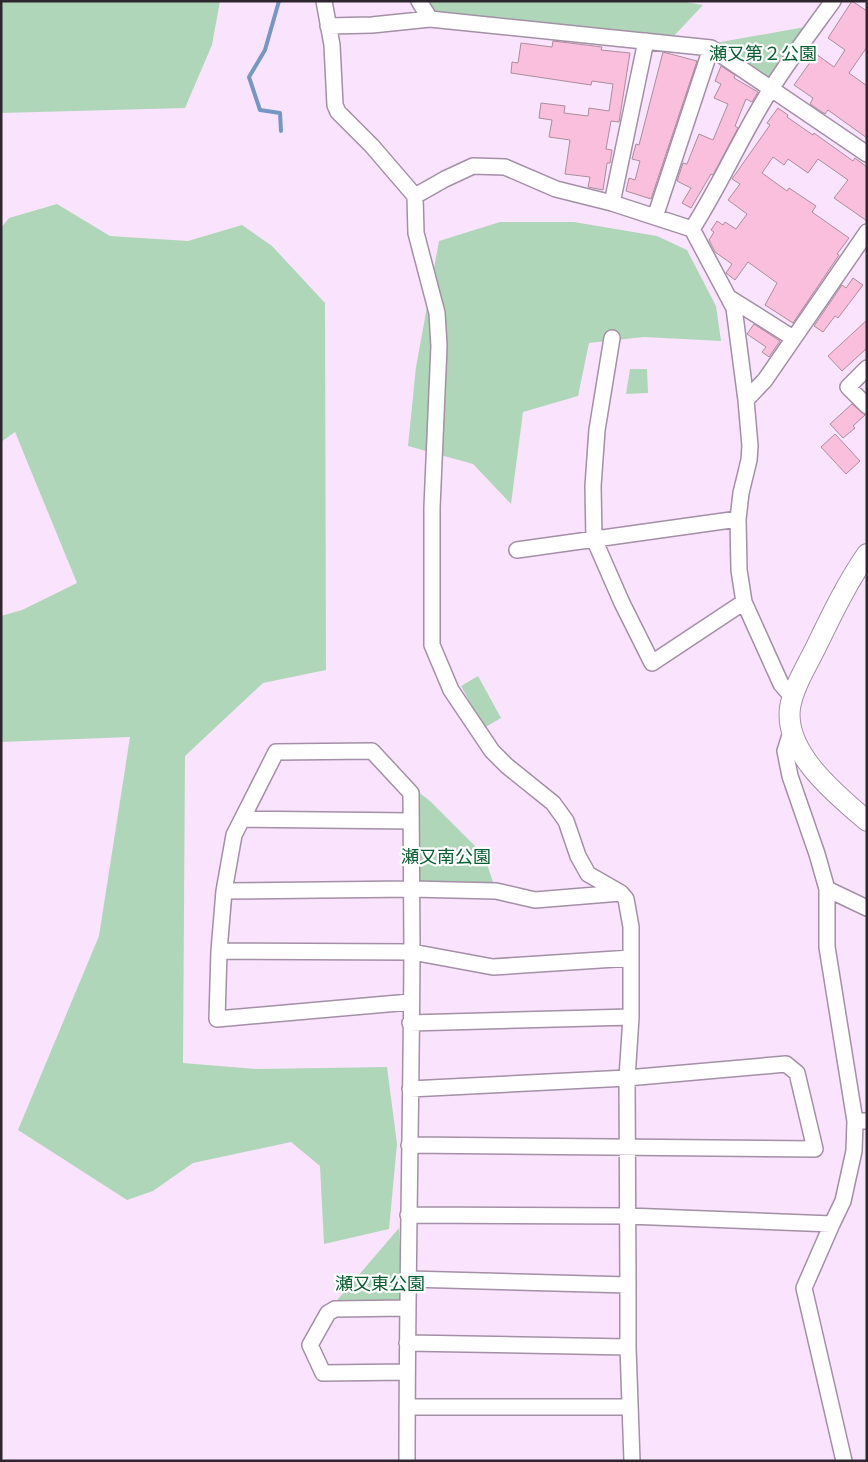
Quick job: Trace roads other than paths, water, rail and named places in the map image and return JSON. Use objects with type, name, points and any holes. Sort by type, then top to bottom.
[{"type":"main road","points":[[867,554],[843,591],[790,708],[792,729],[796,743],[815,772],[867,821]]},
{"type":"street","points":[[324,1],[332,45],[335,105],[338,112],[372,146],[415,196],[416,233],[437,313],[439,346],[432,507],[432,645],[451,690],[492,751],[507,766],[553,803],[566,821],[578,856],[588,874],[621,892],[626,899],[631,927],[631,1017],[627,1078],[628,1347],[632,1461]]},
{"type":"street","points":[[419,1],[430,19]]},
{"type":"street","points":[[692,229],[709,203],[738,146],[771,89],[833,1]]},
{"type":"street","points":[[328,26],[372,25],[430,19],[711,48],[867,154]]},
{"type":"street","points":[[612,203],[646,41]]},
{"type":"street","points":[[655,217],[711,48]]},
{"type":"street","points":[[415,196],[473,166],[505,167],[556,189],[612,203],[692,229],[734,308],[750,446],[738,519],[739,570],[744,602],[781,684],[793,698]]},
{"type":"street","points":[[746,400],[765,380],[867,232]]},
{"type":"street","points":[[728,297],[793,338]]},
{"type":"street","points":[[612,338],[597,430],[593,486],[594,539],[622,604],[652,663],[744,602]]},
{"type":"street","points":[[867,368],[848,387],[867,406]]},
{"type":"street","points":[[517,550],[738,519]]},
{"type":"street","points":[[792,729],[785,751],[790,776],[827,889],[827,947],[861,1121],[843,1202],[804,1288],[844,1461]]},
{"type":"street","points":[[407,1461],[412,793],[372,751],[276,752],[234,835],[224,891],[219,951],[217,1019],[410,1002]]},
{"type":"street","points":[[243,819],[411,822]]},
{"type":"street","points":[[224,891],[411,889],[496,891],[535,900],[621,892]]},
{"type":"street","points":[[827,889],[867,908]]},
{"type":"street","points":[[219,951],[412,952],[492,967],[631,958]]},
{"type":"street","points":[[410,1023],[631,1017]]},
{"type":"street","points":[[410,1088],[627,1078],[786,1064],[797,1073],[815,1149],[410,1145]]},
{"type":"street","points":[[408,1216],[628,1216],[832,1224]]},
{"type":"street","points":[[409,1279],[628,1285]]},
{"type":"street","points":[[407,1308],[335,1308],[328,1313],[310,1345],[323,1373],[407,1372]]},
{"type":"street","points":[[407,1344],[628,1347]]},
{"type":"street","points":[[407,1407],[630,1407]]},
{"type":"waterway","points":[[279,1],[265,50],[249,77],[260,110],[280,113],[281,131]]},
{"type":"park label","name":"瀬又第２公園","points":[[763,54]]},
{"type":"park label","name":"瀬又南公園","points":[[446,857]]},
{"type":"park label","name":"瀬又東公園","points":[[380,1284]]}]
